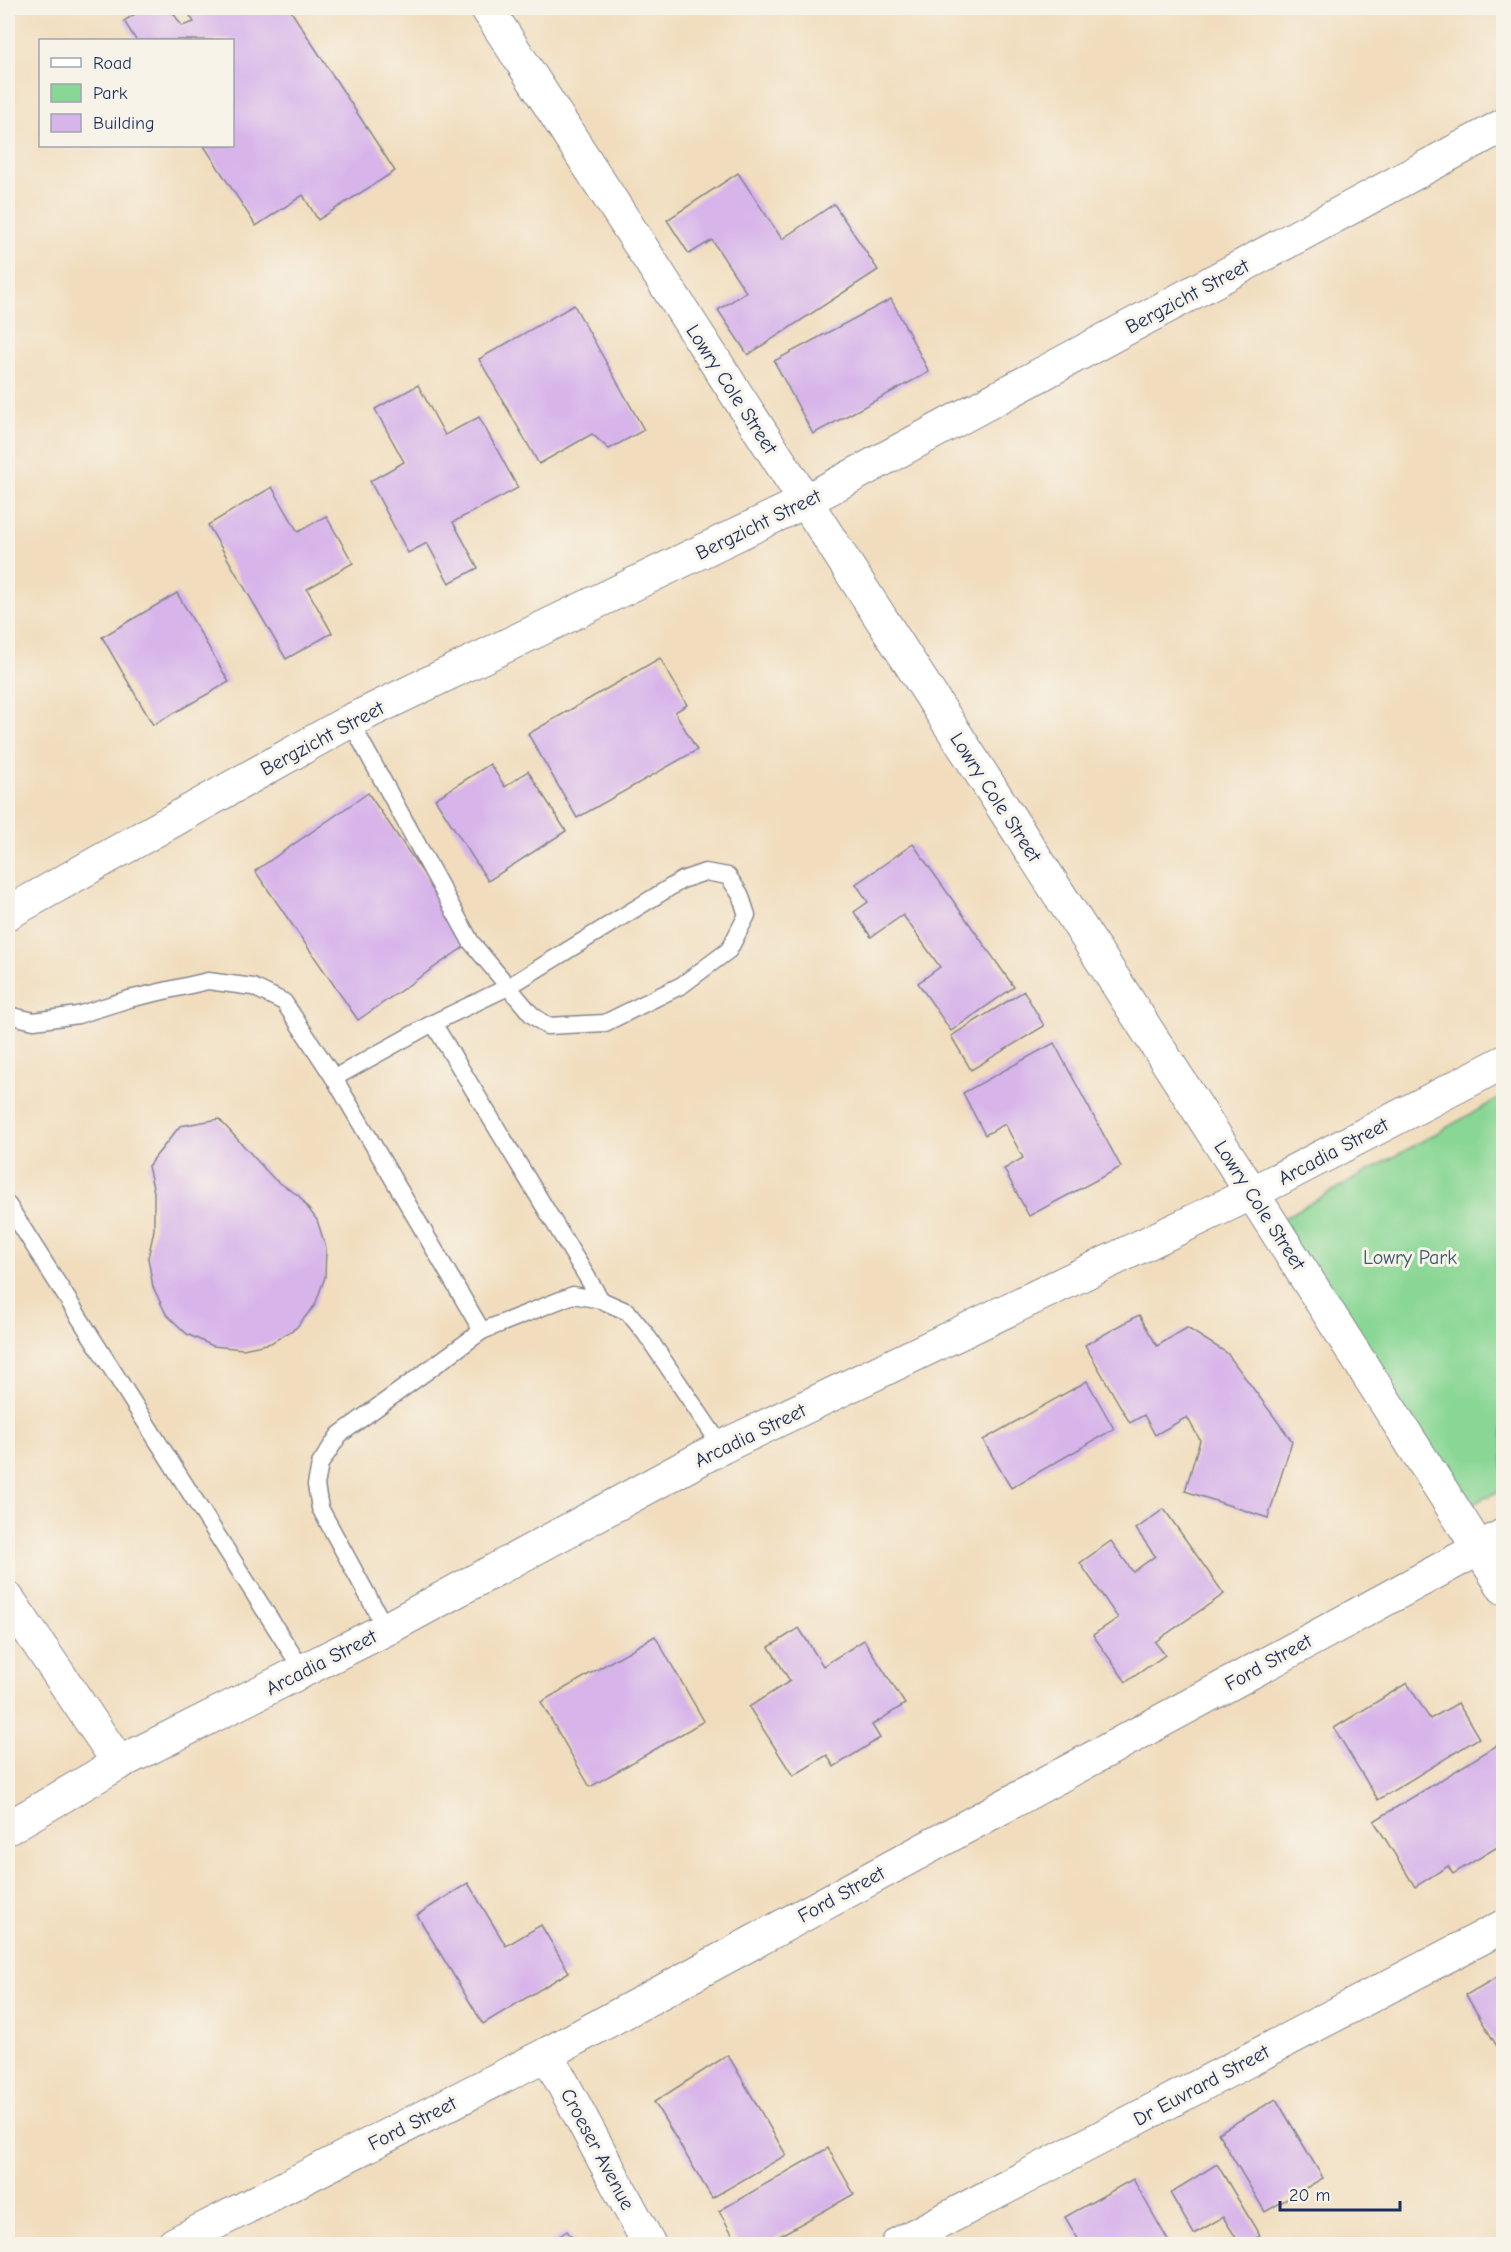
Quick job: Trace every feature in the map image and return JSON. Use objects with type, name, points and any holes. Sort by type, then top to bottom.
[{"type":"street","name":"Lowry Cole Street","points":[[487,8],[1252,1193],[1491,1541],[1503,1588]]},
{"type":"street","name":"Bergzicht Street","points":[[8,913],[350,721],[804,502],[1503,125]]},
{"type":"street","name":"Arcadia Street","points":[[8,1828],[119,1763],[386,1629],[722,1447],[1252,1193],[1503,1062]]},
{"type":"street","name":"Ford Street","points":[[174,2244],[547,2054],[1491,1541]]},
{"type":"street","points":[[8,1599],[119,1763]]},
{"type":"street","name":"Dr Euvrard Street","points":[[898,2244],[1503,1926]]},
{"type":"street","name":"Croeser Avenue","points":[[547,2054],[649,2244]]},
{"type":"lane","points":[[334,1078],[434,1023],[508,987],[682,880],[705,872],[728,876],[740,894],[747,915],[729,950],[682,985],[605,1023],[548,1026],[531,1014],[508,987],[471,942],[350,721]]},
{"type":"lane","points":[[8,1015],[34,1021],[78,1015],[129,999],[208,981],[253,987],[284,1002],[334,1078],[482,1331]]},
{"type":"lane","points":[[434,1023],[601,1300]]},
{"type":"lane","points":[[8,1205],[303,1671]]},
{"type":"lane","points":[[386,1629],[320,1508],[316,1485],[320,1464],[339,1435],[482,1331],[573,1295],[601,1300],[628,1312],[645,1333],[722,1447]]},
{"type":"green space","name":"Lowry Park","points":[[1503,1096],[1503,1489],[1458,1511],[1275,1223]]},
{"type":"building","points":[[144,8],[170,8],[182,26],[194,22],[185,8],[289,8],[395,171],[318,220],[303,195],[256,226],[205,147],[234,147],[234,39],[135,39],[124,21]]},
{"type":"building","points":[[738,173],[782,239],[834,204],[878,270],[748,355],[718,310],[746,292],[712,240],[689,254],[667,220]]},
{"type":"building","points":[[891,299],[929,372],[813,434],[774,361]]},
{"type":"building","points":[[574,305],[644,430],[609,449],[592,434],[539,464],[479,359]]},
{"type":"building","points":[[418,385],[445,435],[479,417],[518,488],[453,522],[478,568],[449,583],[427,543],[408,553],[370,481],[404,462],[375,409]]},
{"type":"building","points":[[272,487],[298,532],[326,516],[353,563],[307,589],[332,633],[286,659],[208,525]]},
{"type":"building","points":[[177,593],[229,682],[153,725],[102,637]]},
{"type":"building","points":[[660,658],[687,705],[675,712],[697,750],[577,818],[528,734]]},
{"type":"building","points":[[490,764],[505,787],[528,771],[566,831],[488,881],[435,799]]},
{"type":"building","points":[[368,793],[471,942],[358,1020],[255,871]]},
{"type":"building","points":[[913,844],[1014,987],[951,1031],[918,983],[940,967],[903,915],[871,937],[854,912],[868,902],[856,884]]},
{"type":"building","points":[[1024,991],[1044,1026],[971,1070],[951,1036]]},
{"type":"building","points":[[1054,1043],[1121,1167],[1029,1216],[1004,1169],[1023,1158],[1005,1124],[985,1135],[963,1093]]},
{"type":"building","points":[[219,1119],[274,1179],[299,1196],[317,1220],[326,1248],[325,1277],[315,1305],[296,1328],[271,1343],[243,1349],[213,1346],[187,1334],[166,1314],[153,1287],[148,1258],[154,1230],[154,1192],[148,1166],[180,1126]]},
{"type":"building","points":[[1139,1315],[1157,1346],[1187,1328],[1227,1353],[1292,1441],[1268,1518],[1185,1491],[1200,1440],[1187,1417],[1155,1435],[1144,1415],[1130,1423],[1085,1345]]},
{"type":"building","points":[[1087,1381],[1114,1429],[1011,1488],[983,1440]]},
{"type":"building","points":[[1164,1509],[1224,1594],[1155,1642],[1165,1655],[1126,1682],[1093,1635],[1118,1618],[1080,1563],[1111,1541],[1133,1572],[1155,1556],[1136,1529]]},
{"type":"building","points":[[799,1628],[823,1666],[864,1640],[905,1704],[872,1725],[880,1738],[834,1767],[827,1755],[793,1776],[749,1707],[790,1681],[769,1647]]},
{"type":"building","points":[[655,1636],[704,1721],[590,1787],[541,1702]]},
{"type":"building","points":[[1407,1683],[1430,1719],[1458,1703],[1479,1738],[1378,1800],[1334,1728]]},
{"type":"building","points":[[1504,1741],[1504,1843],[1453,1874],[1448,1866],[1415,1887],[1374,1821]]},
{"type":"building","points":[[468,1883],[506,1946],[541,1925],[569,1972],[483,2024],[417,1915]]},
{"type":"building","points":[[1504,1973],[1504,2045],[1498,2048],[1466,1995]]},
{"type":"building","points":[[728,2055],[786,2155],[712,2198],[654,2102]]},
{"type":"building","points":[[1276,2099],[1323,2178],[1265,2212],[1218,2133]]},
{"type":"building","points":[[828,2148],[854,2194],[765,2244],[738,2244],[719,2211]]},
{"type":"building","points":[[1217,2164],[1260,2236],[1246,2244],[1240,2244],[1223,2217],[1194,2234],[1170,2193]]},
{"type":"building","points":[[1133,2179],[1170,2244],[1081,2244],[1065,2217]]},
{"type":"building","points":[[567,2231],[577,2244],[548,2244]]}]
